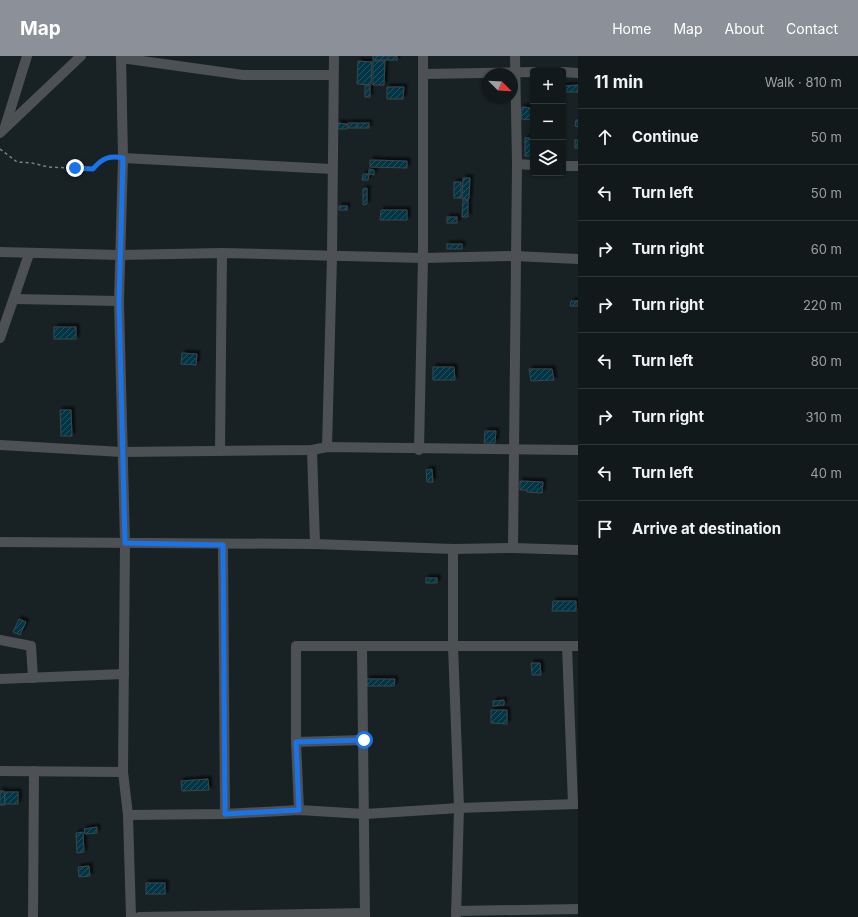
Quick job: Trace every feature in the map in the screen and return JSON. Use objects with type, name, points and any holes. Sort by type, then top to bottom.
[{"type":"street","points":[[2,131],[27,56]]},
{"type":"street","points":[[2,131],[81,56]]},
{"type":"street","points":[[327,447],[332,257],[334,56]]},
{"type":"street","points":[[419,450],[423,258],[423,56]]},
{"type":"street","points":[[515,56],[515,68]]},
{"type":"street","points":[[131,917],[128,815],[123,772],[125,543],[119,301],[123,158],[121,57],[243,75],[333,75]]},
{"type":"street","points":[[518,72],[530,72]]},
{"type":"street","points":[[566,72],[578,73]]},
{"type":"street","points":[[424,74],[482,73]]},
{"type":"street","points":[[513,548],[514,256],[517,164],[516,104]]},
{"type":"street","points":[[123,158],[332,169]]},
{"type":"street","points":[[517,164],[530,165]]},
{"type":"street","points":[[566,166],[578,166]]},
{"type":"street","points":[[0,252],[28,254],[120,255],[222,253],[332,257],[423,258],[514,256],[578,259]]},
{"type":"street","points":[[220,451],[222,253]]},
{"type":"street","points":[[0,338],[28,254]]},
{"type":"street","points":[[14,299],[119,301]]},
{"type":"street","points":[[0,445],[122,452],[312,450],[327,447],[419,450],[578,450]]},
{"type":"street","points":[[312,450],[314,544]]},
{"type":"street","points":[[0,542],[223,545],[314,544],[453,549],[513,548],[578,550]]},
{"type":"street","points":[[223,545],[225,814]]},
{"type":"street","points":[[453,549],[453,646],[459,808],[456,914],[551,913],[578,908]]},
{"type":"street","points":[[0,640],[31,646],[33,678]]},
{"type":"street","points":[[299,810],[296,742],[296,646],[578,646]]},
{"type":"street","points":[[139,917],[365,915],[362,646]]},
{"type":"street","points":[[128,815],[225,814],[299,810],[365,814],[459,808],[575,804],[567,646]]},
{"type":"street","points":[[0,679],[124,674]]},
{"type":"street","points":[[296,742],[364,740]]},
{"type":"street","points":[[0,771],[123,772]]},
{"type":"street","points":[[33,917],[34,771]]},
{"type":"path","points":[[0,149],[16,162],[32,163],[48,167],[93,169],[100,161],[112,156],[123,158]]},
{"type":"building","points":[[373,56],[397,56],[397,60],[373,60]]},
{"type":"building","points":[[358,61],[372,62],[371,85],[357,84]]},
{"type":"building","points":[[373,61],[385,61],[384,85],[373,85]]},
{"type":"building","points":[[578,85],[578,92],[566,92],[566,86]]},
{"type":"building","points":[[365,86],[370,86],[370,97],[365,97]]},
{"type":"building","points":[[387,87],[404,87],[403,99],[387,99]]},
{"type":"building","points":[[522,107],[530,108],[530,120],[521,119]]},
{"type":"building","points":[[576,120],[578,120],[578,127],[575,126]]},
{"type":"building","points":[[338,123],[347,124],[347,129],[338,129]]},
{"type":"building","points":[[348,123],[357,123],[357,128],[348,128]]},
{"type":"building","points":[[358,123],[369,123],[369,128],[358,128]]},
{"type":"building","points":[[525,138],[530,138],[530,156],[525,156]]},
{"type":"building","points":[[575,140],[578,140],[578,148],[575,148]]},
{"type":"building","points":[[370,160],[407,161],[407,168],[370,167]]},
{"type":"building","points":[[369,169],[374,170],[374,175],[369,174]]},
{"type":"building","points":[[363,174],[369,174],[368,180],[362,180]]},
{"type":"building","points":[[463,178],[470,178],[469,199],[462,199]]},
{"type":"building","points":[[454,182],[461,182],[461,198],[454,198]]},
{"type":"building","points":[[367,188],[367,204],[363,205],[363,189]]},
{"type":"building","points":[[463,200],[468,200],[468,217],[462,217]]},
{"type":"building","points":[[339,206],[347,206],[347,210],[339,210]]},
{"type":"building","points":[[381,210],[407,210],[407,220],[380,220]]},
{"type":"building","points":[[447,217],[457,217],[457,223],[447,223]]},
{"type":"building","points":[[447,244],[462,244],[462,249],[447,249]]},
{"type":"building","points":[[571,301],[578,301],[578,306],[570,306]]},
{"type":"building","points":[[54,327],[76,327],[76,339],[54,339]]},
{"type":"building","points":[[182,353],[197,354],[196,365],[181,364]]},
{"type":"building","points":[[433,367],[454,367],[455,380],[433,380]]},
{"type":"building","points":[[529,369],[552,369],[554,380],[531,381]]},
{"type":"building","points":[[60,410],[71,410],[72,436],[61,436]]},
{"type":"building","points":[[485,431],[496,431],[495,443],[484,443]]},
{"type":"building","points":[[432,469],[433,482],[427,482],[426,470]]},
{"type":"building","points":[[520,481],[543,482],[542,493],[520,490]]},
{"type":"building","points":[[426,578],[437,578],[437,583],[426,583]]},
{"type":"building","points":[[553,601],[576,601],[576,611],[552,611]]},
{"type":"building","points":[[19,619],[26,622],[20,635],[13,632]]},
{"type":"building","points":[[531,663],[540,663],[541,675],[532,675]]},
{"type":"building","points":[[367,679],[395,679],[394,686],[367,686]]},
{"type":"building","points":[[504,700],[504,705],[493,706],[493,701]]},
{"type":"building","points":[[491,710],[507,710],[507,724],[491,723]]},
{"type":"building","points":[[208,779],[209,790],[182,791],[181,781]]},
{"type":"building","points":[[0,791],[4,791],[5,805],[0,805]]},
{"type":"building","points":[[5,792],[18,792],[18,804],[5,804]]},
{"type":"building","points":[[97,827],[97,833],[85,834],[84,829]]},
{"type":"building","points":[[83,832],[84,852],[77,853],[76,833]]},
{"type":"building","points":[[89,866],[90,876],[79,877],[78,867]]},
{"type":"building","points":[[146,883],[165,883],[165,894],[146,894]]},
{"type":"route","points":[[75,168],[93,169],[100,161],[112,156],[123,158],[119,301],[125,543],[223,545],[225,814],[299,810],[296,742],[364,740]]}]
